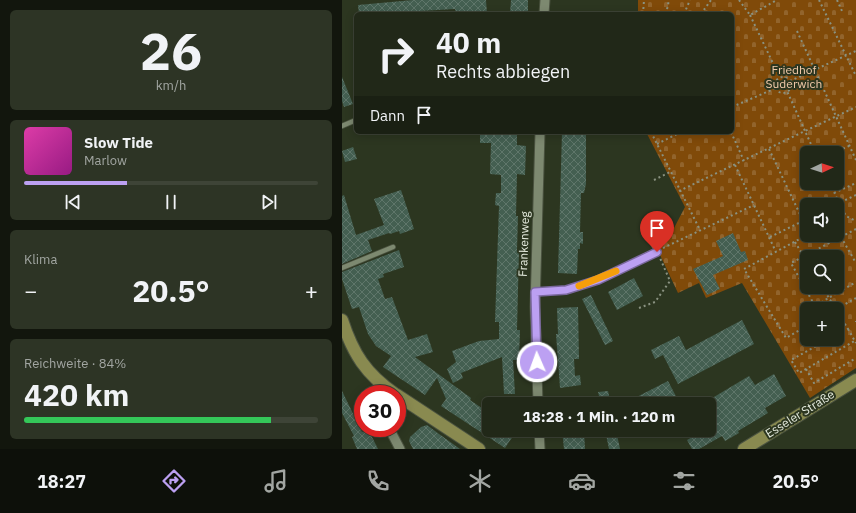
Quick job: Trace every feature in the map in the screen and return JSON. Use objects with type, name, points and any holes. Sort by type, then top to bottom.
[{"type":"main road","points":[[342,320],[353,351],[370,373],[376,385]]},
{"type":"main road","name":"Esseler Straße","points":[[744,449],[856,380]]},
{"type":"main road","points":[[406,402],[479,449]]},
{"type":"street","points":[[544,0],[544,12]]},
{"type":"street","name":"Frankenweg","points":[[538,397],[535,292],[540,134]]},
{"type":"street","points":[[394,437],[400,449]]},
{"type":"street","points":[[539,437],[540,449]]},
{"type":"lane","points":[[342,120],[343,126],[354,121]]},
{"type":"lane","points":[[535,292],[566,290],[598,280],[657,252],[650,238]]},
{"type":"lane","points":[[342,268],[393,247]]},
{"type":"path","points":[[643,12],[644,0]]},
{"type":"path","points":[[666,12],[669,0]]},
{"type":"path","points":[[685,12],[690,0]]},
{"type":"path","points":[[702,12],[711,0]]},
{"type":"path","points":[[738,0],[750,15],[780,78]]},
{"type":"path","points":[[750,15],[777,0]]},
{"type":"path","points":[[819,0],[856,76]]},
{"type":"path","points":[[837,0],[842,11]]},
{"type":"path","points":[[797,31],[856,160]]},
{"type":"path","points":[[790,81],[856,51]]},
{"type":"path","points":[[776,88],[783,92],[787,91],[791,87],[790,81],[784,77],[780,78]]},
{"type":"path","points":[[776,88],[776,84],[780,78]]},
{"type":"path","points":[[734,106],[776,88]]},
{"type":"path","points":[[787,91],[812,146]]},
{"type":"path","points":[[679,191],[856,107]]},
{"type":"path","points":[[652,134],[679,191],[700,230]]},
{"type":"path","points":[[657,144],[677,134]]},
{"type":"path","points":[[732,134],[744,161]]},
{"type":"path","points":[[844,148],[849,146]]},
{"type":"path","points":[[769,149],[800,215]]},
{"type":"path","points":[[735,165],[776,252]]},
{"type":"path","points":[[654,180],[670,172]]},
{"type":"path","points":[[834,193],[856,183]]},
{"type":"path","points":[[833,190],[837,198]]},
{"type":"path","points":[[844,201],[856,195]]},
{"type":"path","points":[[639,308],[655,302],[670,281],[657,252],[754,205]]},
{"type":"path","points":[[844,212],[846,216],[856,221]]},
{"type":"path","points":[[770,237],[800,222]]},
{"type":"path","points":[[844,235],[855,229],[856,233]]},
{"type":"path","points":[[800,239],[744,269],[786,338],[800,330]]},
{"type":"path","points":[[844,240],[856,263]]},
{"type":"path","points":[[795,242],[800,251]]},
{"type":"path","points":[[815,250],[830,242]]},
{"type":"path","points":[[800,258],[790,263],[800,280]]},
{"type":"path","points":[[808,294],[815,306],[856,282]]},
{"type":"path","points":[[826,294],[832,302]]},
{"type":"path","points":[[844,306],[856,298]]},
{"type":"path","points":[[816,346],[790,360],[799,373],[856,342],[844,322]]},
{"type":"path","points":[[844,331],[848,329]]},
{"type":"path","points":[[806,369],[814,383],[856,358]]},
{"type":"green space","name":"Friedhof Suderwich","points":[[638,0],[856,0],[856,368],[810,398],[742,283],[706,298],[699,283],[678,293],[652,238],[666,238],[673,230],[685,207],[647,134],[734,134],[734,12],[638,12]]},
{"type":"building","points":[[413,0],[486,0],[487,12],[456,12],[455,9],[404,12],[359,12],[358,5]]},
{"type":"building","points":[[511,0],[528,0],[528,12],[510,12]]},
{"type":"building","points":[[342,77],[353,104],[344,107],[342,101]]},
{"type":"building","points":[[480,134],[517,134],[517,145],[526,146],[525,175],[517,174],[516,216],[518,216],[517,250],[519,250],[517,330],[520,330],[519,360],[513,360],[515,394],[504,394],[502,357],[461,373],[463,378],[453,383],[447,369],[456,362],[452,351],[479,341],[499,339],[499,322],[495,322],[499,206],[495,205],[496,193],[501,193],[501,175],[490,174],[491,143],[480,143]]},
{"type":"building","points":[[562,134],[586,134],[586,184],[584,193],[581,193],[580,232],[583,232],[583,244],[580,243],[580,249],[578,249],[577,274],[558,273]]},
{"type":"building","points":[[353,147],[357,159],[345,162],[342,151]]},
{"type":"building","points":[[401,190],[414,229],[400,234],[399,231],[389,233],[368,240],[372,251],[342,264],[342,196],[344,195],[356,235],[384,225],[374,199]]},
{"type":"building","points":[[733,233],[741,252],[745,251],[748,260],[713,275],[720,289],[707,295],[693,269],[723,256],[716,241]]},
{"type":"building","points":[[399,250],[404,267],[383,274],[384,277],[378,279],[385,299],[392,297],[408,340],[427,334],[433,352],[415,357],[471,398],[470,400],[482,408],[482,433],[441,406],[446,399],[437,378],[425,395],[383,367],[391,356],[376,346],[368,334],[359,307],[352,309],[342,279],[342,272]]},
{"type":"building","points":[[634,278],[643,296],[617,310],[608,292]]},
{"type":"building","points":[[591,295],[613,341],[605,345],[582,299]]},
{"type":"building","points":[[578,307],[579,359],[574,359],[575,376],[580,375],[581,385],[560,388],[556,334],[558,334],[557,308]]},
{"type":"building","points":[[742,320],[754,344],[678,384],[663,355],[655,359],[651,350],[679,336],[686,350]]},
{"type":"building","points":[[774,374],[786,396],[765,408],[768,413],[738,431],[739,433],[725,441],[722,436],[699,449],[692,449],[687,440],[692,437],[716,437],[716,397],[714,397],[749,376],[755,385]]},
{"type":"building","points":[[668,381],[676,397],[637,397]]},
{"type":"building","points":[[342,391],[354,416],[354,436],[342,413]]},
{"type":"building","points":[[608,391],[609,397],[599,397],[598,392]]},
{"type":"building","points":[[427,425],[460,449],[413,449],[409,441],[410,437],[421,427]]},
{"type":"building","points":[[352,437],[372,437],[378,449],[357,449]]},
{"type":"building","points":[[488,437],[512,437],[505,448]]},
{"type":"building","points":[[563,437],[584,437],[585,449],[564,449]]},
{"type":"building","points":[[606,437],[617,437],[620,449],[609,449]]},
{"type":"slow traffic","points":[[579,286],[598,280],[616,271]]},
{"type":"route","points":[[537,362],[535,292],[566,290],[598,280],[657,252]]}]
